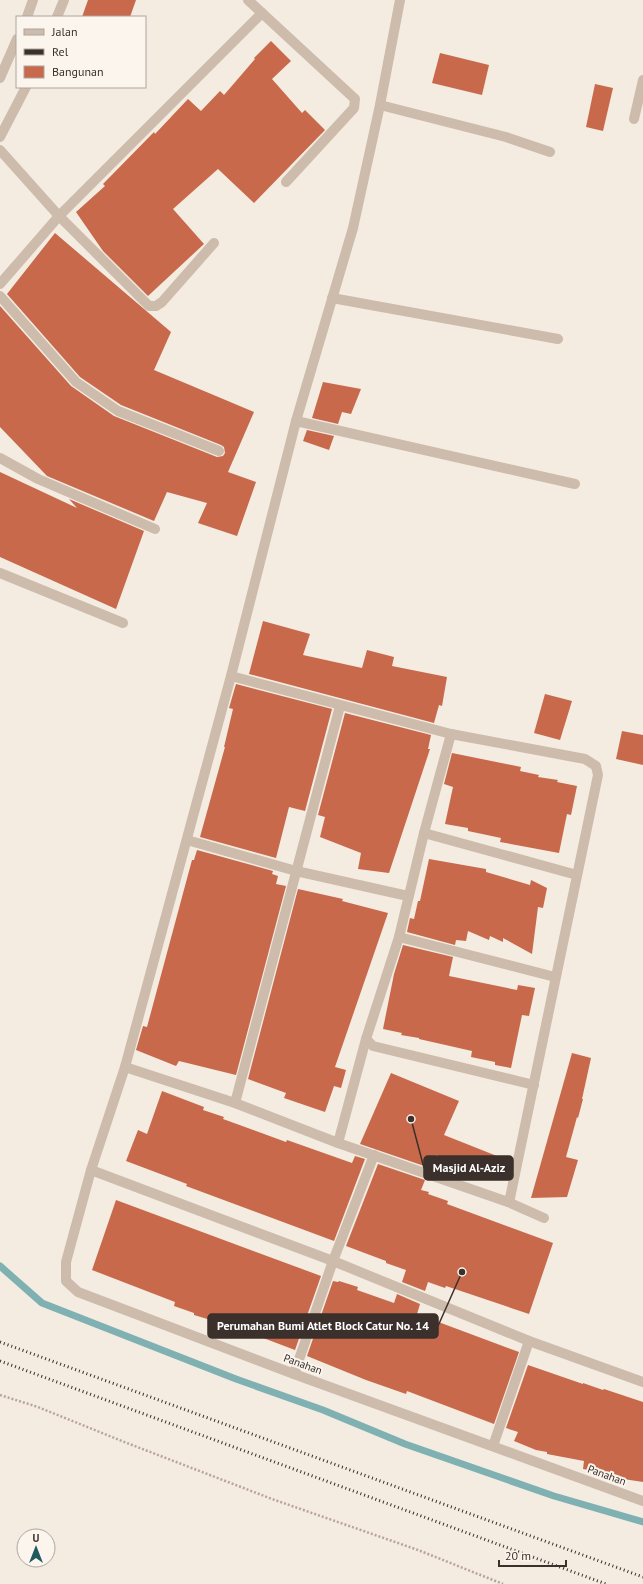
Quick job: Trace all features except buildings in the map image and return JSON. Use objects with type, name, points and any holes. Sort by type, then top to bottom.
[{"type":"street","points":[[27,16],[33,0]]},
{"type":"street","points":[[57,16],[64,0]]},
{"type":"street","points":[[248,0],[355,98],[354,108],[286,182]]},
{"type":"street","name":"Panahan","points":[[400,0],[354,228],[296,421],[231,676],[125,1067],[91,1170],[66,1262],[66,1281],[78,1292],[294,1374],[643,1501]]},
{"type":"street","points":[[0,284],[60,216],[262,13]]},
{"type":"street","points":[[0,78],[16,41]]},
{"type":"street","points":[[634,118],[643,80]]},
{"type":"street","points":[[0,137],[25,88]]},
{"type":"street","points":[[380,105],[506,137],[550,152]]},
{"type":"street","points":[[0,150],[60,216],[149,306],[156,306],[162,302],[214,243]]},
{"type":"street","points":[[0,296],[76,382],[118,411],[219,451]]},
{"type":"street","points":[[332,298],[558,339]]},
{"type":"street","points":[[296,421],[575,484]]},
{"type":"street","points":[[0,458],[38,480],[155,529]]},
{"type":"street","points":[[0,573],[123,622]]},
{"type":"street","points":[[231,676],[340,706],[451,734],[585,759],[596,766],[598,775],[555,977],[534,1085],[508,1202]]},
{"type":"street","points":[[235,1103],[340,706]]},
{"type":"street","points":[[338,1143],[366,1039],[399,937],[424,833],[451,734]]},
{"type":"street","points":[[424,833],[577,875]]},
{"type":"street","points":[[187,840],[296,871],[408,896]]},
{"type":"street","points":[[399,937],[555,977]]},
{"type":"street","points":[[366,1039],[374,1046],[534,1085]]},
{"type":"street","points":[[125,1067],[235,1103],[338,1143],[508,1202],[544,1218]]},
{"type":"street","points":[[294,1374],[333,1261],[374,1155]]},
{"type":"street","points":[[91,1170],[333,1261],[529,1341],[643,1382]]},
{"type":"street","points":[[493,1446],[529,1341]]},
{"type":"path","points":[[0,1395],[38,1407],[272,1499],[418,1550],[503,1584]]},
{"type":"waterway","points":[[0,1266],[42,1303],[236,1379],[323,1410],[405,1444],[554,1496],[643,1522]]},
{"type":"railway","points":[[0,1342],[643,1577]]},
{"type":"railway","points":[[0,1361],[606,1584]]},
{"type":"place","name":"Masjid Al-Aziz","points":[[411,1119]]},
{"type":"place","name":"Perumahan Bumi Atlet Block Catur No. 14","points":[[462,1272]]}]
